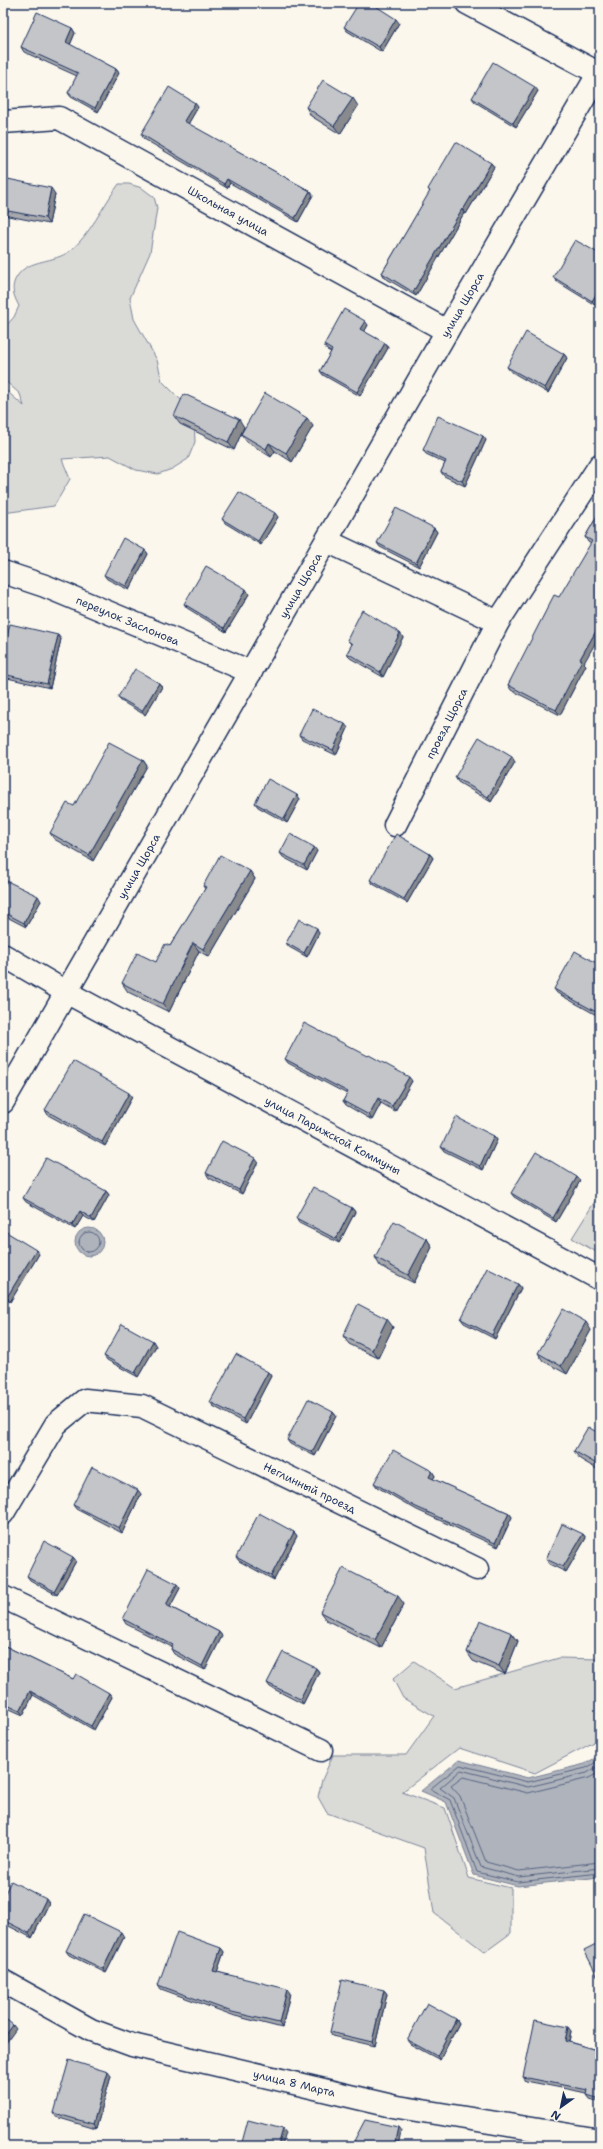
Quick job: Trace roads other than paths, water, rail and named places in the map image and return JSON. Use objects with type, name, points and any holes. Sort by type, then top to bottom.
[{"type":"street","points":[[467,3],[600,73]]},
{"type":"street","name":"улица Щорса","points":[[3,1102],[447,331],[600,73]]},
{"type":"street","name":"Школьная улица","points":[[3,122],[59,118],[447,331]]},
{"type":"street","name":"проезд Щорса","points":[[394,825],[498,622],[600,465]]},
{"type":"street","points":[[327,541],[498,622]]},
{"type":"street","name":"переулок Заслонова","points":[[3,572],[45,586],[251,672]]},
{"type":"street","name":"улица Парижской Коммуны","points":[[3,955],[66,992],[600,1279]]},
{"type":"street","name":"Неглинный проезд","points":[[3,1513],[56,1424],[85,1400],[142,1406],[476,1569]]},
{"type":"street","points":[[3,1597],[321,1750]]},
{"type":"street","name":"улица 8 Марта","points":[[3,1982],[91,2030],[132,2045],[392,2106],[600,2140]]},
{"type":"water","points":[[89,1228],[99,1232],[103,1242],[99,1252],[89,1256],[79,1252],[75,1242],[79,1232]]},
{"type":"water","points":[[600,1755],[600,1877],[518,1886],[474,1875],[446,1802],[421,1791],[459,1760],[528,1778],[585,1764]]}]
